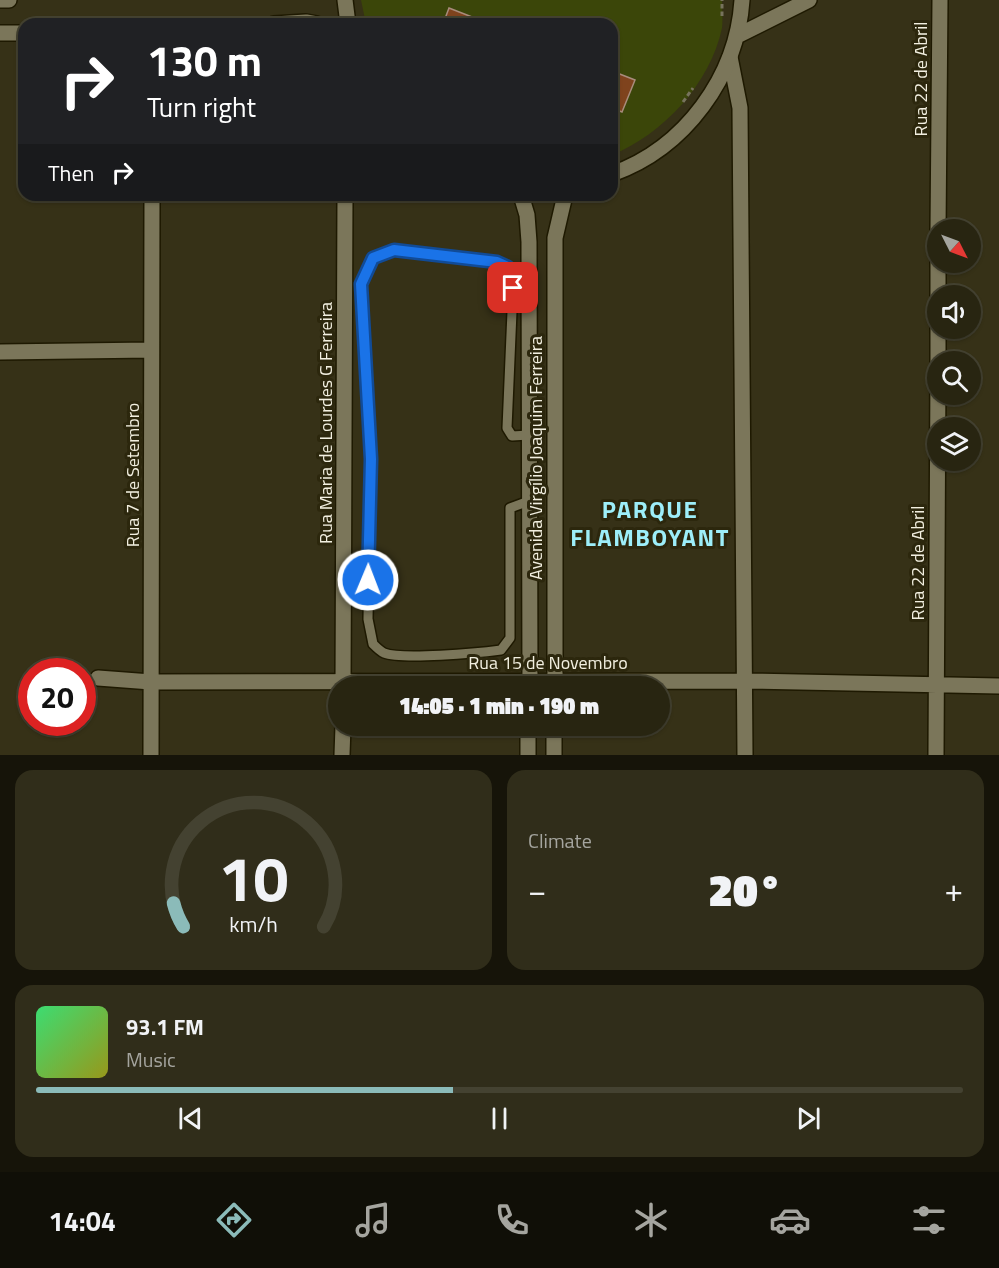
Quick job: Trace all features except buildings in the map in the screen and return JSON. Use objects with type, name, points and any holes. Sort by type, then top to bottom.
[{"type":"street","points":[[0,0],[9,0]]},
{"type":"street","points":[[345,0],[347,18]]},
{"type":"street","points":[[618,171],[650,156],[674,138],[697,114],[716,87],[730,57],[737,36],[742,0]]},
{"type":"street","points":[[737,36],[809,0]]},
{"type":"street","name":"Rua 22 de Abril","points":[[938,219],[940,0]]},
{"type":"street","points":[[0,33],[18,33]]},
{"type":"street","points":[[730,57],[741,108],[745,755]]},
{"type":"street","name":"Rua 7 de Setembro","points":[[151,755],[152,201]]},
{"type":"street","name":"Rua Maria de Lourdes G Ferreira","points":[[343,676],[345,201]]},
{"type":"street","name":"Avenida Virgílio Joaquim Ferreira","points":[[523,201],[527,215],[529,242],[530,676]]},
{"type":"street","name":"Avenida Virgílio Joaquim Ferreira","points":[[555,676],[555,238],[564,201]]},
{"type":"street","points":[[0,352],[151,350]]},
{"type":"street","name":"Rua 22 de Abril","points":[[936,755],[938,405]]},
{"type":"street","name":"Rua 15 de Novembro","points":[[98,678],[151,682],[328,684]]},
{"type":"street","name":"Rua 15 de Novembro","points":[[670,682],[936,683],[999,686]]},
{"type":"street","points":[[342,755],[343,736]]},
{"type":"street","points":[[528,736],[528,755]]},
{"type":"street","points":[[554,736],[554,755]]},
{"type":"lane","points":[[529,435],[512,436],[507,428],[513,288],[508,267],[497,262],[394,250],[373,258],[361,284],[371,459],[368,619],[372,644],[383,653],[399,655],[465,654],[501,650],[510,638],[510,508],[529,501]]},
{"type":"path","points":[[722,0],[722,18]]},
{"type":"path","points":[[678,109],[698,82]]},
{"type":"green space","points":[[361,0],[722,0],[722,28],[716,49],[695,87],[682,105],[666,120],[649,134],[618,152],[618,18],[365,18]]},
{"type":"district","name":"PARQUE FLAMBOYANT","points":[[650,523]]},
{"type":"route","points":[[368,580],[371,459],[361,284],[373,258],[394,250],[497,262],[508,267],[513,288]]}]
